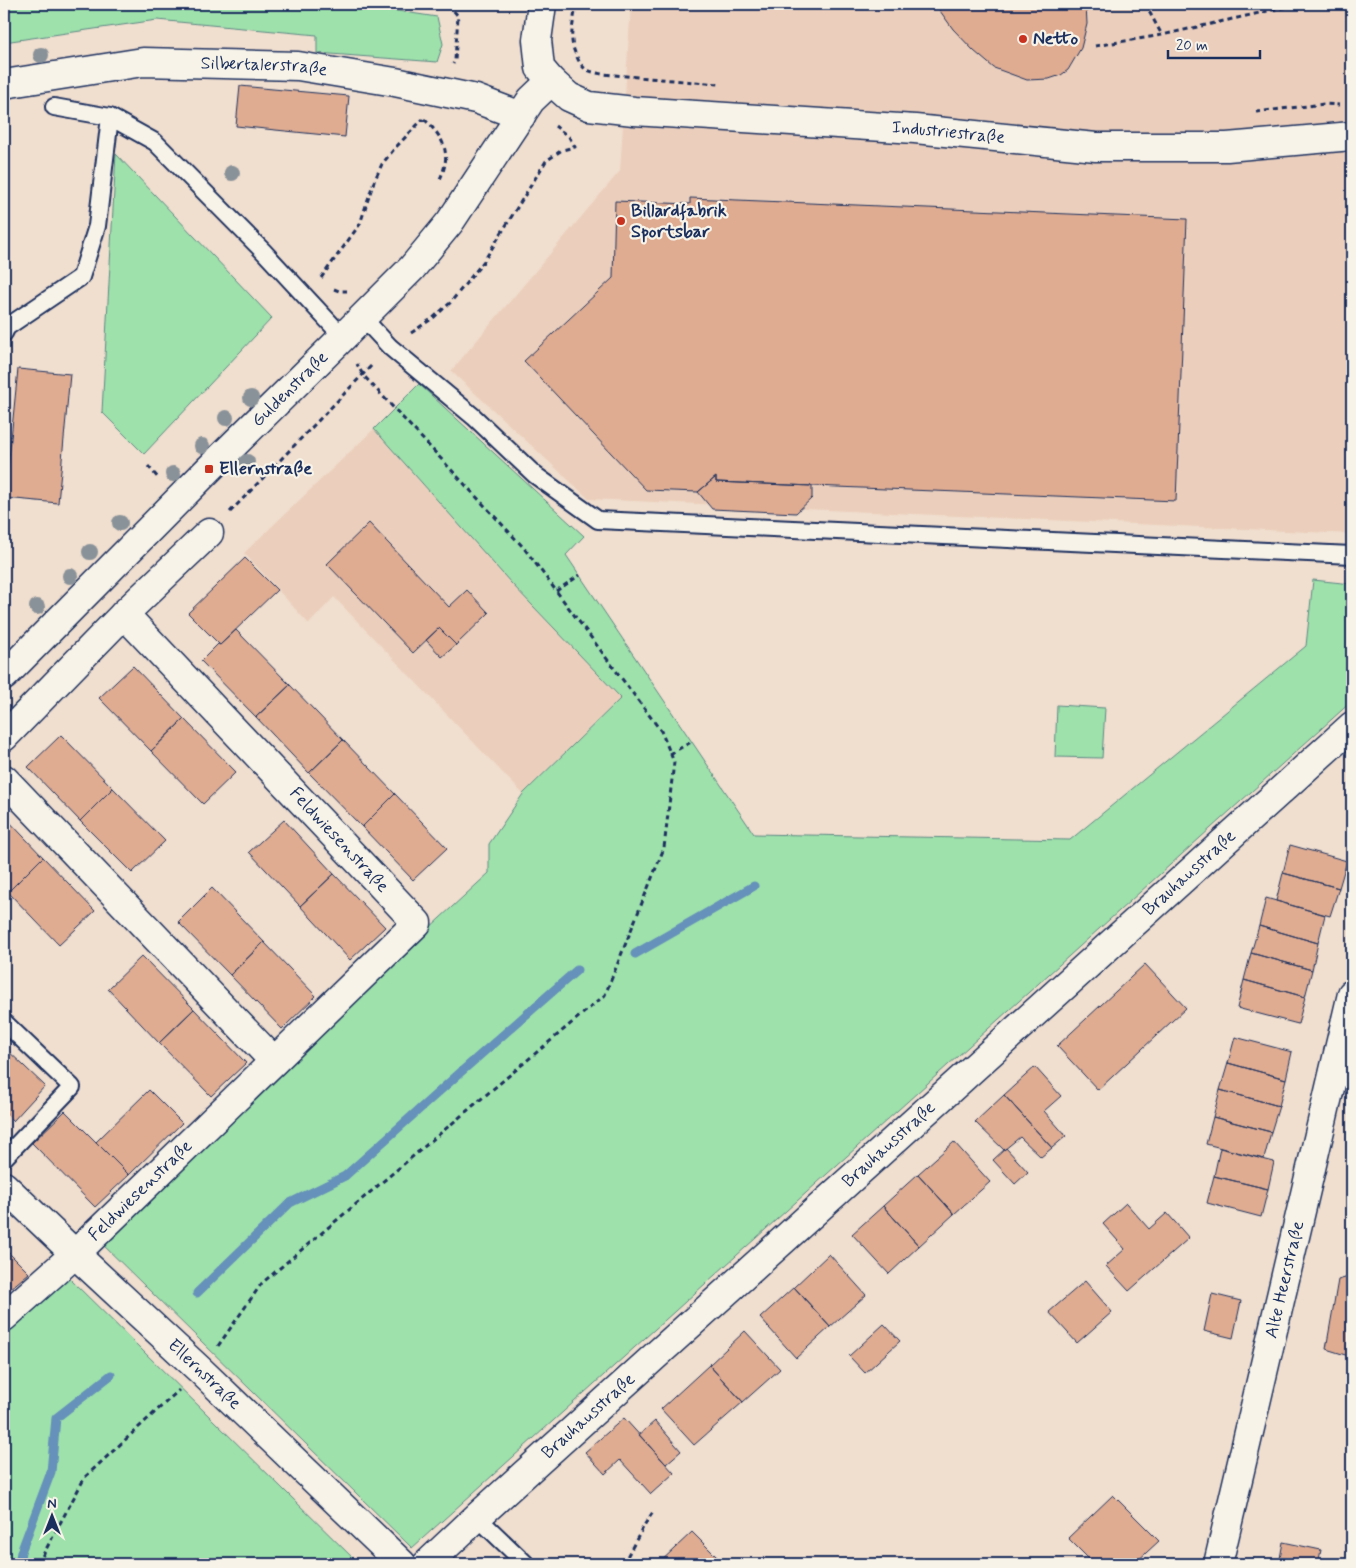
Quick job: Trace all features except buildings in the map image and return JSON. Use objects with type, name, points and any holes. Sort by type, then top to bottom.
[{"type":"street","name":"Industriestraße","points":[[542,4],[537,40],[540,68],[551,82],[569,98],[589,106],[634,112],[915,129],[1096,147],[1227,147],[1352,136]]},
{"type":"street","name":"Silbertalerstraße","points":[[4,84],[143,62],[298,66],[476,99],[521,116]]},
{"type":"street","name":"Guldenstraße","points":[[4,676],[412,268],[450,222],[531,100],[551,82]]},
{"type":"street","points":[[4,737],[124,614],[209,533]]},
{"type":"street","name":"Feldwiesenstraße","points":[[4,1317],[75,1254],[417,923],[124,614]]},
{"type":"street","name":"Brauhausstraße","points":[[427,1564],[1352,726]]},
{"type":"street","points":[[4,779],[274,1061]]},
{"type":"street","name":"Alte Heerstraße","points":[[1218,1564],[1352,994]]},
{"type":"street","name":"Ellernstraße","points":[[4,1186],[201,1371],[402,1564]]},
{"type":"lane","points":[[54,107],[110,117],[155,142],[264,252],[344,337]]},
{"type":"lane","points":[[4,333],[7,327],[81,277],[97,226],[110,117]]},
{"type":"lane","points":[[362,318],[390,347],[474,417],[535,475],[598,520],[1352,555]]},
{"type":"lane","points":[[4,1022],[72,1087],[4,1158]]},
{"type":"lane","points":[[477,1517],[526,1564]]},
{"type":"path","points":[[325,284],[320,280],[360,224],[373,184],[382,164],[423,119],[442,92],[455,60],[458,16],[448,4]]},
{"type":"path","points":[[576,4],[571,38],[572,48],[576,57],[587,70],[602,74],[724,84]]},
{"type":"path","points":[[1146,4],[1162,35]]},
{"type":"path","points":[[1095,46],[1162,35],[1299,4]]},
{"type":"path","points":[[1256,112],[1324,104],[1342,105]]},
{"type":"path","points":[[423,119],[435,130],[442,141],[446,153],[446,167],[439,181]]},
{"type":"path","points":[[329,288],[339,291],[350,290]]},
{"type":"path","points":[[38,1564],[85,1477],[201,1371],[262,1283],[605,995],[664,848],[674,762],[661,731],[524,548],[363,375],[344,337]]},
{"type":"path","points":[[556,591],[580,575]]},
{"type":"path","points":[[670,754],[692,742]]},
{"type":"path","points":[[623,1564],[653,1512]]},
{"type":"shaded area","points":[[631,4],[1352,4],[1352,534],[589,499],[451,371],[620,171]]},
{"type":"shaded area","points":[[374,429],[511,583],[621,698],[523,794],[334,597],[309,624],[244,553]]},
{"type":"green space","points":[[4,4],[351,4],[437,17],[443,44],[437,62],[317,53],[317,35],[157,20],[4,42]]},
{"type":"green space","points":[[116,154],[272,318],[144,454],[102,412]]},
{"type":"green space","points":[[419,384],[584,536],[566,555],[754,834],[1070,840],[1306,646],[1313,580],[1352,584],[1352,701],[412,1548],[94,1236],[489,873],[489,844],[523,794],[621,698],[511,583],[374,429]]},
{"type":"green space","points":[[1057,705],[1105,708],[1102,758],[1055,757]]},
{"type":"green space","points":[[68,1277],[359,1564],[4,1564],[4,1330]]},
{"type":"waterway","points":[[635,954],[754,886]]},
{"type":"waterway","points":[[197,1293],[290,1203],[345,1176],[577,970]]},
{"type":"waterway","points":[[19,1564],[21,1552],[51,1472],[56,1418],[111,1375]]},
{"type":"place","name":"Netto","points":[[1023,39]]},
{"type":"place","name":"Billardfabrik Sportsbar","points":[[621,221]]},
{"type":"place","name":"Ellernstraße","points":[[209,469]]}]
